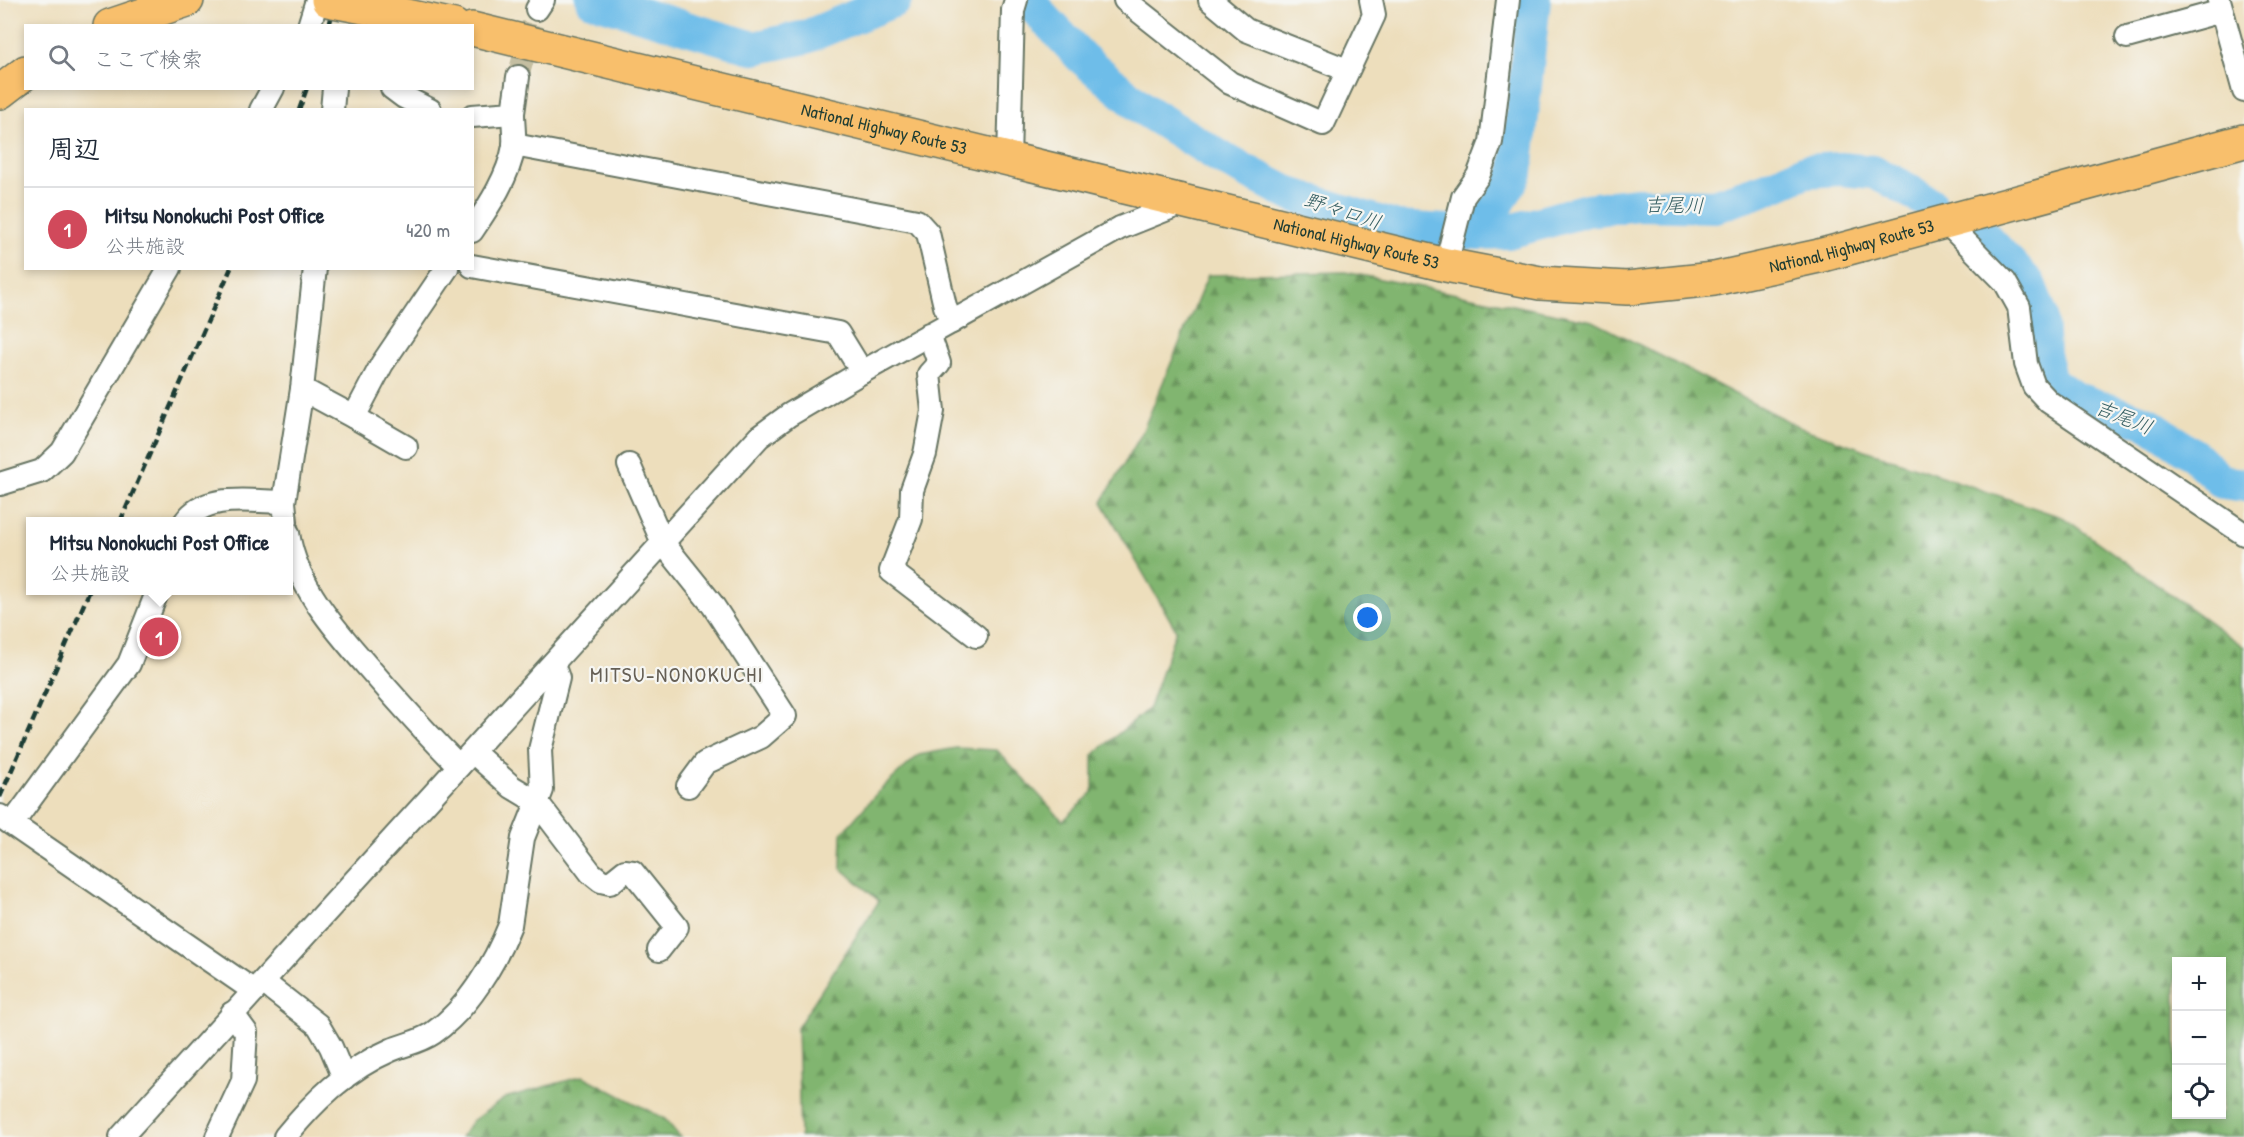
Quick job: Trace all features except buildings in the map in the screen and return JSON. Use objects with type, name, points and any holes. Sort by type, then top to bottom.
[{"type":"highway","points":[[116,24],[187,0]]},
{"type":"highway","points":[[328,0],[445,24]]},
{"type":"highway","name":"National Highway Route 53","points":[[474,29],[1185,202],[1449,255],[1540,283],[1627,288],[1714,279],[1819,256],[1945,220],[2244,141]]},
{"type":"highway","points":[[0,92],[24,74]]},
{"type":"street","points":[[310,24],[317,0]]},
{"type":"street","points":[[1125,0],[1230,83],[1323,124],[1374,15],[1371,0]]},
{"type":"street","points":[[1210,0],[1246,30],[1347,70]]},
{"type":"street","points":[[1449,255],[1463,197],[1478,176],[1491,142],[1508,0]]},
{"type":"street","points":[[1009,159],[1014,5]]},
{"type":"street","points":[[2127,37],[2221,6],[2244,91]]},
{"type":"street","points":[[474,228],[490,204],[510,161],[514,145],[513,113],[518,77]]},
{"type":"street","points":[[262,108],[272,90]]},
{"type":"street","points":[[332,108],[334,90]]},
{"type":"street","points":[[395,90],[427,108]]},
{"type":"street","points":[[474,116],[513,113]]},
{"type":"street","points":[[514,145],[917,221],[928,233],[945,306],[952,321]]},
{"type":"street","points":[[121,1137],[759,437],[789,415],[862,372],[1120,228],[1185,202]]},
{"type":"street","points":[[1945,220],[2005,282],[2019,307],[2026,364],[2034,386],[2049,402],[2244,534]]},
{"type":"street","points":[[474,266],[838,333],[862,372]]},
{"type":"street","points":[[0,484],[42,471],[62,452],[169,270]]},
{"type":"street","points":[[191,517],[200,509],[217,502],[285,512],[302,389],[315,270]]},
{"type":"street","points":[[354,417],[382,364],[446,270]]},
{"type":"street","points":[[929,334],[939,363],[929,374],[933,411],[925,454],[912,490],[911,519],[891,571],[976,636]]},
{"type":"street","points":[[302,389],[406,447]]},
{"type":"street","points":[[629,465],[663,543],[712,604],[785,716],[761,737],[705,763],[688,786]]},
{"type":"street","points":[[293,548],[308,591],[338,632],[420,726],[466,759],[537,802],[591,873],[601,881],[610,883],[625,871],[633,872],[677,927],[659,950]]},
{"type":"street","points":[[156,595],[129,664],[6,820],[318,1025],[331,1047],[344,1078]]},
{"type":"street","points":[[285,1137],[315,1101],[332,1086],[390,1050],[421,1040],[456,1014],[470,998],[505,938],[510,925],[523,838],[543,790],[540,750],[558,678],[553,664]]},
{"type":"street","points":[[217,1137],[243,1081],[246,1032],[232,1013]]},
{"type":"green space","points":[[1345,272],[1593,321],[1801,428],[2064,518],[2244,647],[2244,1137],[800,1137],[797,1028],[879,901],[841,868],[842,833],[878,792],[919,755],[956,748],[997,750],[1063,821],[1093,792],[1093,755],[1149,708],[1176,630],[1102,502],[1141,435],[1208,275]]},
{"type":"green space","points":[[583,1076],[665,1119],[680,1137],[461,1137],[472,1121],[505,1098]]},
{"type":"waterway","name":"野々口川","points":[[592,0],[754,48],[806,37],[895,0]]},
{"type":"waterway","name":"野々口川","points":[[1027,0],[1082,58],[1143,109],[1223,159],[1290,194],[1397,228],[1481,233],[1508,232],[1587,210],[1638,204],[1714,206],[1765,189],[1806,171],[1840,169],[1873,172],[1929,203]]},
{"type":"waterway","name":"野々口川","points":[[1481,233],[1516,173],[1534,0]]},
{"type":"waterway","name":"吉尾川","points":[[1984,236],[2029,284],[2041,315],[2043,354],[2050,381],[2074,398],[2150,424],[2195,456],[2222,482],[2244,485]]},
{"type":"tunnel","points":[[518,77],[537,9]]},
{"type":"railway","points":[[330,24],[336,0]]},
{"type":"railway","points":[[300,108],[306,90]]},
{"type":"railway","points":[[122,517],[230,270]]},
{"type":"railway","points":[[0,797],[88,595]]},
{"type":"place","name":"Mitsu Nonokuchi Post Office","points":[[159,637]]},
{"type":"district","name":"MITSU-NONOKUCHI","points":[[677,675]]}]
